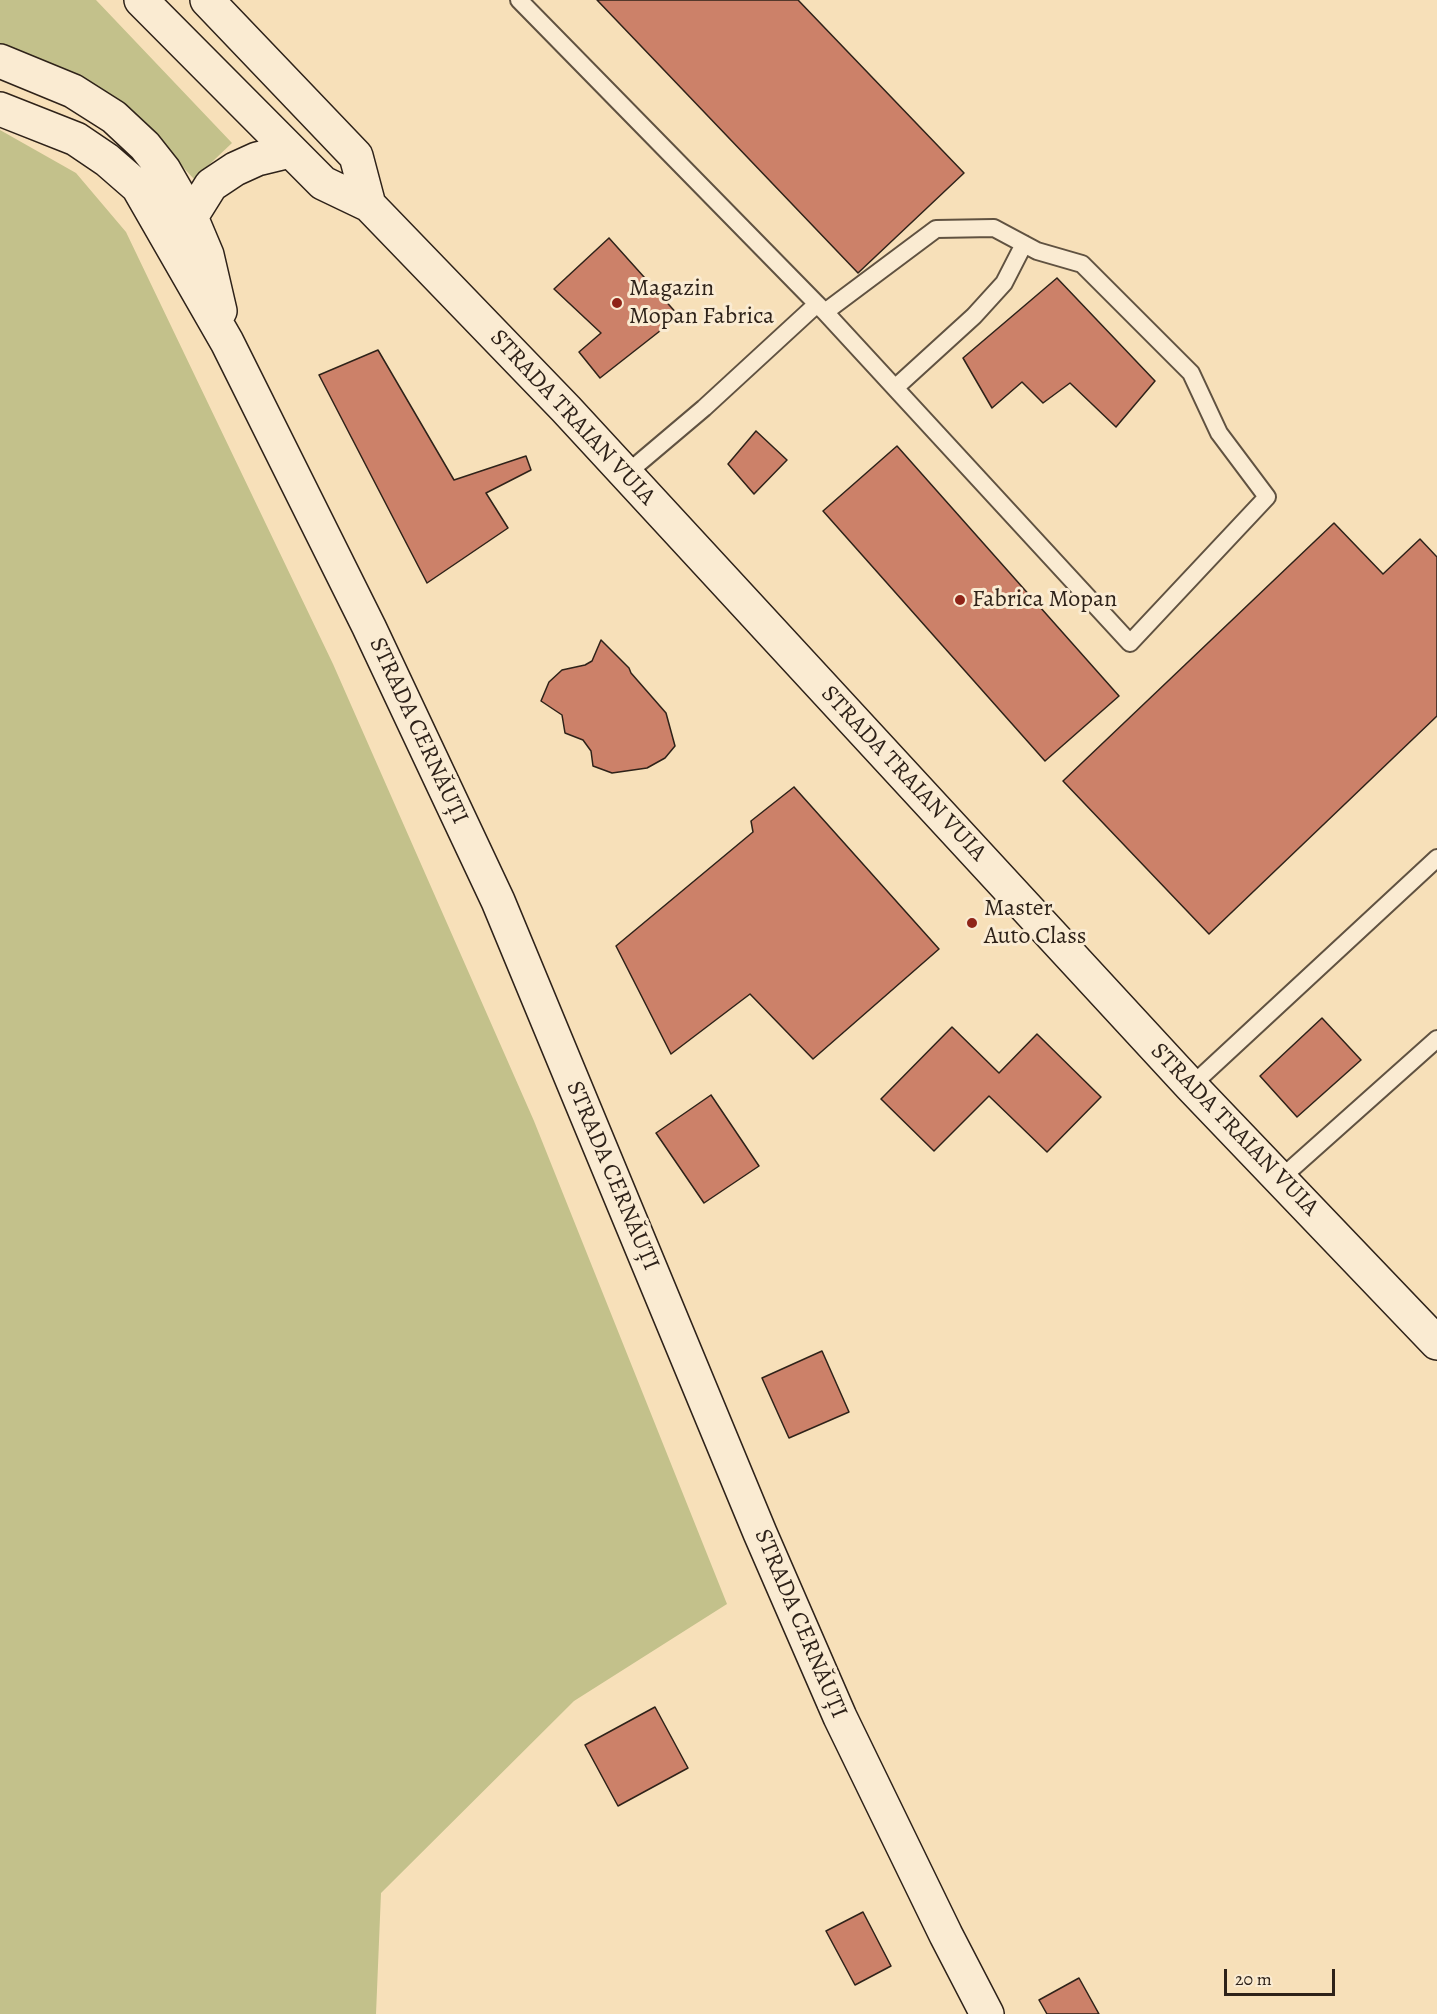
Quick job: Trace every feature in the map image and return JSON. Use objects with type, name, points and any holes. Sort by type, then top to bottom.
[{"type":"street","name":"STRADA TRAIAN VUIA","points":[[141,0],[323,183],[369,205],[626,474],[1191,1086],[1437,1343]]},
{"type":"street","name":"STRADA TRAIAN VUIA","points":[[207,0],[356,156],[369,205]]},
{"type":"street","name":"STRADA CERNĂUȚI","points":[[0,62],[73,91],[114,117],[146,146],[164,170],[191,217],[207,255],[227,342]]},
{"type":"street","name":"STRADA CERNĂUȚI","points":[[0,109],[76,139],[107,160],[138,187],[227,342],[369,627],[498,901],[756,1522],[835,1706],[946,1935],[987,2014]]},
{"type":"street","points":[[191,217],[212,185],[235,169],[257,159],[290,151]]},
{"type":"lane","points":[[519,0],[821,308],[1130,643],[1267,497],[1219,434],[1191,373],[1082,264],[1037,251],[994,228],[936,229],[821,308],[626,474]]},
{"type":"lane","points":[[895,388],[974,316],[1004,283],[1024,244]]},
{"type":"lane","points":[[1191,1086],[1437,858]]},
{"type":"lane","points":[[1280,1179],[1437,1039]]},
{"type":"shaded area","points":[[0,0],[96,0],[232,143],[194,179],[131,112],[0,50]]},
{"type":"shaded area","points":[[0,130],[76,173],[126,232],[333,664],[534,1121],[727,1604],[574,1701],[381,1893],[376,2014],[0,2014]]},
{"type":"building","points":[[597,0],[798,0],[964,173],[858,273]]},
{"type":"building","name":"Magazin Mopan Fabrica","points":[[609,238],[679,316],[600,378],[579,352],[601,333],[554,289]]},
{"type":"building","points":[[1057,278],[1155,381],[1116,427],[1070,383],[1043,403],[1022,382],[992,408],[963,358]]},
{"type":"building","points":[[378,350],[454,480],[526,456],[531,470],[486,493],[508,528],[427,583],[319,375]]},
{"type":"building","points":[[756,431],[787,460],[754,494],[728,464]]},
{"type":"building","points":[[897,446],[1119,696],[1045,761],[823,511]]},
{"type":"building","points":[[1334,523],[1383,574],[1420,539],[1437,557],[1437,716],[1209,934],[1063,781]]},
{"type":"building","points":[[601,640],[629,668],[666,713],[675,746],[665,758],[647,768],[612,773],[593,766],[591,751],[583,740],[565,733],[562,715],[541,701],[549,682],[562,670],[585,665],[592,661]]},
{"type":"building","points":[[794,787],[939,949],[813,1059],[750,994],[671,1054],[616,946],[753,832],[751,821]]},
{"type":"building","points":[[1322,1018],[1361,1060],[1297,1117],[1260,1076]]},
{"type":"building","points":[[952,1027],[999,1073],[1037,1034],[1101,1097],[1047,1152],[989,1096],[934,1151],[881,1099]]},
{"type":"building","points":[[711,1095],[759,1166],[704,1203],[656,1133]]},
{"type":"building","points":[[822,1351],[849,1412],[789,1438],[762,1378]]},
{"type":"building","points":[[655,1707],[688,1768],[618,1806],[585,1745]]},
{"type":"building","points":[[863,1912],[891,1966],[855,1985],[826,1931]]},
{"type":"building","points":[[1079,1978],[1099,2014],[1047,2014],[1039,2000]]},
{"type":"place","name":"Magazin Mopan Fabrica","points":[[617,303]]},
{"type":"place","name":"Fabrica Mopan","points":[[960,600]]},
{"type":"place","name":"Master Auto Class","points":[[972,923]]}]
